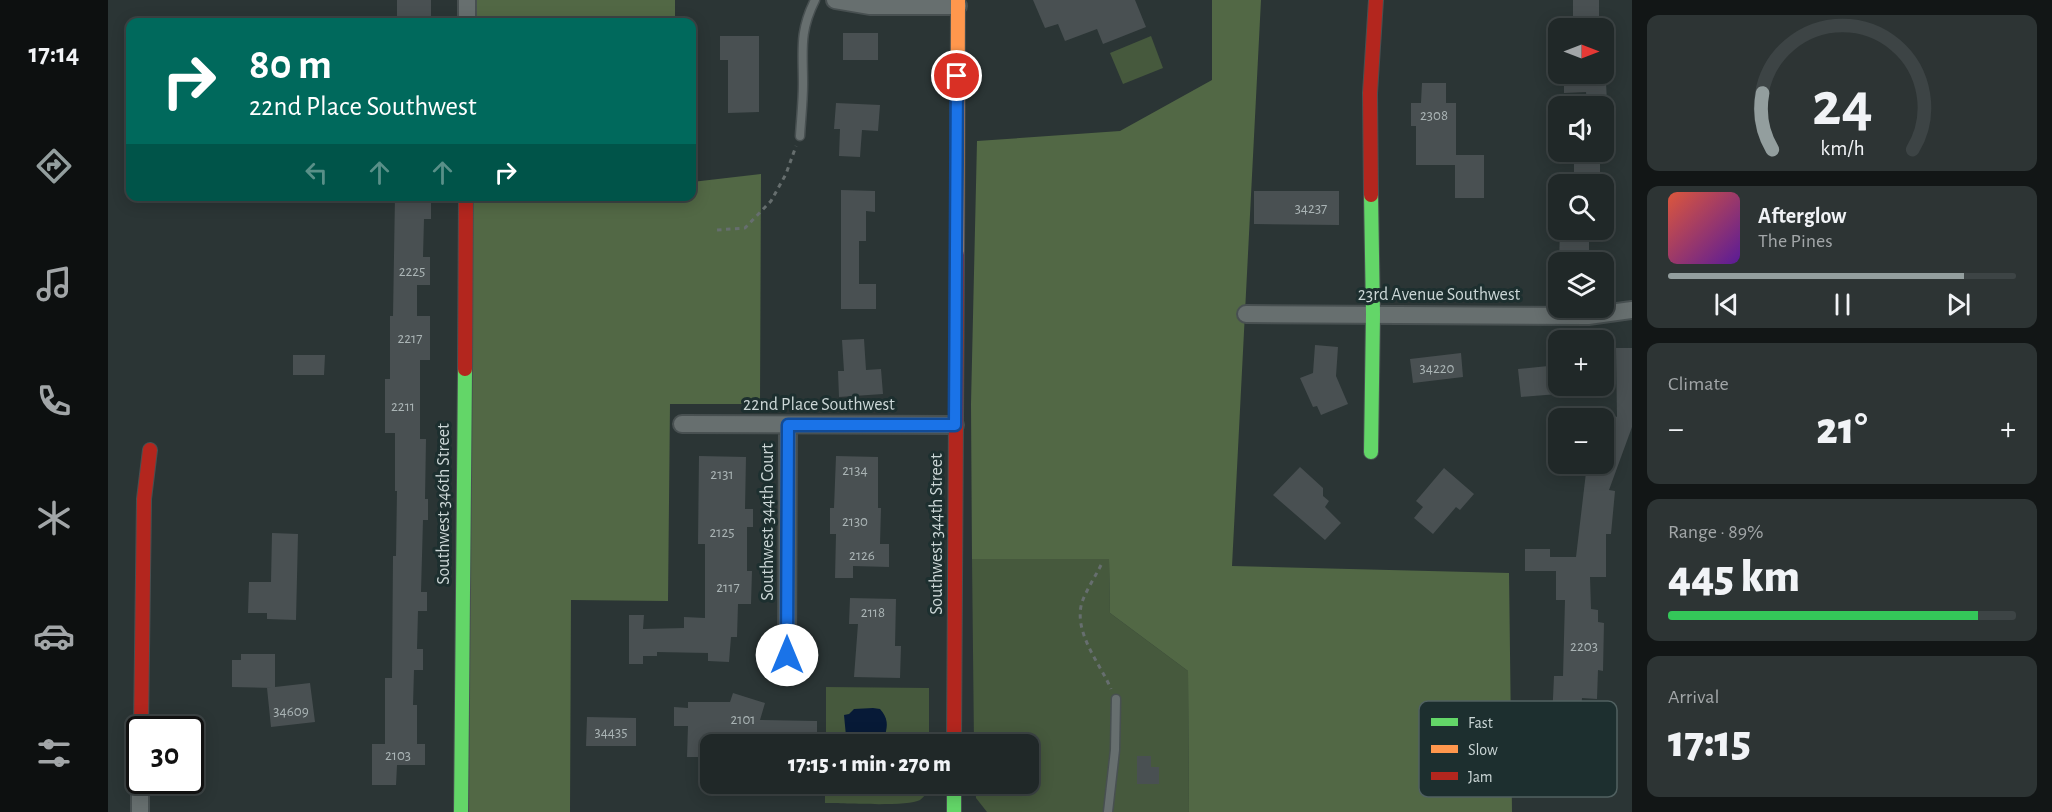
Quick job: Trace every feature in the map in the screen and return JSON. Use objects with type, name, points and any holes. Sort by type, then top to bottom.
[{"type":"street","points":[[467,0],[467,18]]},
{"type":"street","points":[[835,0],[870,6],[958,3]]},
{"type":"street","points":[[1371,452],[1373,315],[1370,93],[1376,0]]},
{"type":"street","name":"Southwest 344th Street","points":[[954,734],[958,3]]},
{"type":"street","name":"Southwest 346th Street","points":[[461,812],[465,201]]},
{"type":"street","name":"23rd Avenue Southwest","points":[[1246,314],[1588,316],[1632,310]]},
{"type":"street","name":"22nd Place Southwest","points":[[682,424],[955,425]]},
{"type":"street","name":"Southwest 344th Court","points":[[787,655],[788,425]]},
{"type":"street","points":[[141,716],[144,499],[150,450]]},
{"type":"street","points":[[140,794],[140,812]]},
{"type":"street","points":[[954,794],[954,812]]},
{"type":"lane","points":[[800,136],[803,85],[802,38],[806,17],[815,0]]},
{"type":"lane","points":[[1108,812],[1115,750],[1116,699]]},
{"type":"path","points":[[717,230],[745,228],[771,201],[786,174],[800,136]]},
{"type":"path","points":[[1101,564],[1084,599],[1080,618],[1085,638],[1116,699]]},
{"type":"green space","points":[[467,0],[675,0],[675,18],[467,18]]},
{"type":"green space","points":[[1212,0],[1261,0],[1232,566],[1509,573],[1511,701],[1419,701],[1419,797],[1512,797],[1512,812],[1189,812],[1188,671],[1110,613],[1109,559],[972,559],[971,404],[977,141],[1120,131],[1212,80]]},
{"type":"green space","points":[[1151,36],[1163,68],[1123,84],[1110,53]]},
{"type":"green space","points":[[761,174],[760,404],[670,404],[668,601],[571,600],[570,812],[461,812],[466,201],[696,201],[696,182]]},
{"type":"green space","points":[[972,559],[1109,559],[1110,613],[1188,671],[1189,812],[987,812],[976,798],[976,794],[1039,794],[1039,734],[974,734]]},
{"type":"green space","points":[[826,687],[929,688],[929,734],[826,734]]},
{"type":"green space","points":[[825,794],[925,794],[920,800],[903,803],[825,803]]},
{"type":"water","points":[[854,709],[880,709],[886,719],[885,734],[846,734],[844,715]]},
{"type":"building","points":[[397,0],[431,0],[431,18],[397,18]]},
{"type":"building","points":[[1033,0],[1135,0],[1146,27],[1103,44],[1097,29],[1065,41],[1058,24],[1045,28]]},
{"type":"building","points":[[1573,0],[1599,0],[1599,18],[1573,18]]},
{"type":"building","points":[[843,33],[878,33],[878,60],[843,60]]},
{"type":"building","points":[[720,36],[759,36],[759,112],[728,113],[728,60],[720,60]]},
{"type":"building","points":[[1422,83],[1446,83],[1446,103],[1456,103],[1456,155],[1484,155],[1484,198],[1455,198],[1455,165],[1416,165],[1416,126],[1411,126],[1411,103],[1421,103]]},
{"type":"building","points":[[1564,84],[1606,84],[1607,96],[1586,96],[1586,92],[1564,93]]},
{"type":"building","points":[[836,103],[880,105],[878,131],[862,130],[860,157],[839,156],[840,129],[834,129]]},
{"type":"building","points":[[1574,162],[1600,162],[1600,174],[1574,174]]},
{"type":"building","points":[[841,190],[875,191],[875,212],[866,211],[866,241],[859,241],[859,284],[876,284],[876,309],[841,309]]},
{"type":"building","points":[[1254,191],[1339,191],[1339,225],[1254,224]]},
{"type":"building","points":[[395,201],[431,201],[431,219],[424,219],[423,257],[430,257],[430,285],[417,285],[417,316],[430,316],[430,360],[420,360],[420,439],[426,439],[425,499],[428,499],[428,520],[423,520],[421,592],[427,592],[427,611],[418,611],[417,649],[423,649],[423,670],[414,670],[413,705],[417,705],[417,744],[425,744],[425,765],[397,765],[396,785],[372,785],[372,744],[385,744],[385,678],[392,678],[393,556],[396,556],[397,491],[395,491],[395,433],[385,433],[385,379],[390,379],[390,316],[393,316]]},
{"type":"building","points":[[1560,240],[1589,240],[1589,252],[1559,252]]},
{"type":"building","points":[[864,339],[866,370],[881,369],[883,394],[839,397],[838,371],[844,371],[842,340]]},
{"type":"building","points":[[1315,345],[1338,347],[1336,376],[1348,404],[1321,415],[1317,406],[1313,407],[1300,378],[1313,373]]},
{"type":"building","points":[[1616,348],[1632,348],[1632,427],[1609,490],[1615,491],[1611,534],[1606,534],[1606,577],[1590,577],[1591,609],[1598,610],[1598,622],[1604,623],[1603,671],[1598,670],[1597,699],[1553,701],[1554,676],[1563,676],[1565,600],[1556,600],[1556,571],[1525,571],[1525,549],[1550,549],[1550,557],[1576,557],[1586,474],[1614,474],[1614,416],[1617,417]]},
{"type":"building","points":[[1461,353],[1463,377],[1413,383],[1410,359]]},
{"type":"building","points":[[293,355],[325,355],[324,375],[293,375]]},
{"type":"building","points":[[1548,366],[1548,395],[1521,397],[1518,369]]},
{"type":"building","points":[[699,456],[746,457],[745,509],[753,509],[753,527],[747,527],[747,571],[752,571],[751,604],[738,604],[737,637],[731,637],[729,662],[708,661],[708,653],[657,652],[657,656],[643,656],[643,664],[629,664],[629,615],[644,615],[643,629],[684,628],[684,617],[705,618],[705,544],[698,544]]},
{"type":"building","points":[[836,456],[878,457],[878,508],[881,508],[880,544],[889,544],[889,567],[853,566],[853,578],[835,578],[836,534],[830,534],[830,508],[834,508]]},
{"type":"building","points":[[1300,467],[1323,488],[1323,496],[1329,501],[1325,507],[1341,523],[1325,540],[1273,495]]},
{"type":"building","points":[[1444,468],[1474,494],[1460,510],[1456,507],[1433,534],[1414,518],[1423,507],[1416,501]]},
{"type":"building","points":[[272,533],[298,534],[296,620],[267,619],[267,613],[248,613],[249,582],[271,582]]},
{"type":"building","points":[[850,598],[896,599],[895,646],[901,646],[900,678],[854,677],[858,624],[849,624]]},
{"type":"building","points":[[241,654],[275,654],[275,687],[310,683],[315,722],[271,727],[267,688],[272,688],[232,687],[232,660],[241,660]]},
{"type":"building","points":[[733,693],[765,703],[760,720],[817,721],[817,734],[700,734],[700,757],[687,757],[688,726],[674,726],[674,707],[688,708],[688,702],[730,702]]},
{"type":"building","points":[[587,717],[636,718],[636,746],[586,746]]},
{"type":"building","points":[[1137,756],[1151,756],[1151,767],[1159,767],[1159,784],[1137,784]]},
{"type":"traffic: fast","points":[[1371,195],[1373,314],[1371,452]]},
{"type":"traffic: fast","points":[[461,812],[465,369]]},
{"type":"traffic: fast","points":[[954,794],[954,812]]},
{"type":"traffic: slow","points":[[957,255],[958,0]]},
{"type":"traffic: jam","points":[[1371,195],[1370,93],[1376,0]]},
{"type":"traffic: jam","points":[[465,369],[466,201]]},
{"type":"traffic: jam","points":[[954,734],[957,255]]},
{"type":"traffic: jam","points":[[141,716],[144,499],[150,450]]},
{"type":"route","points":[[787,655],[788,425],[955,425],[957,76]]}]
